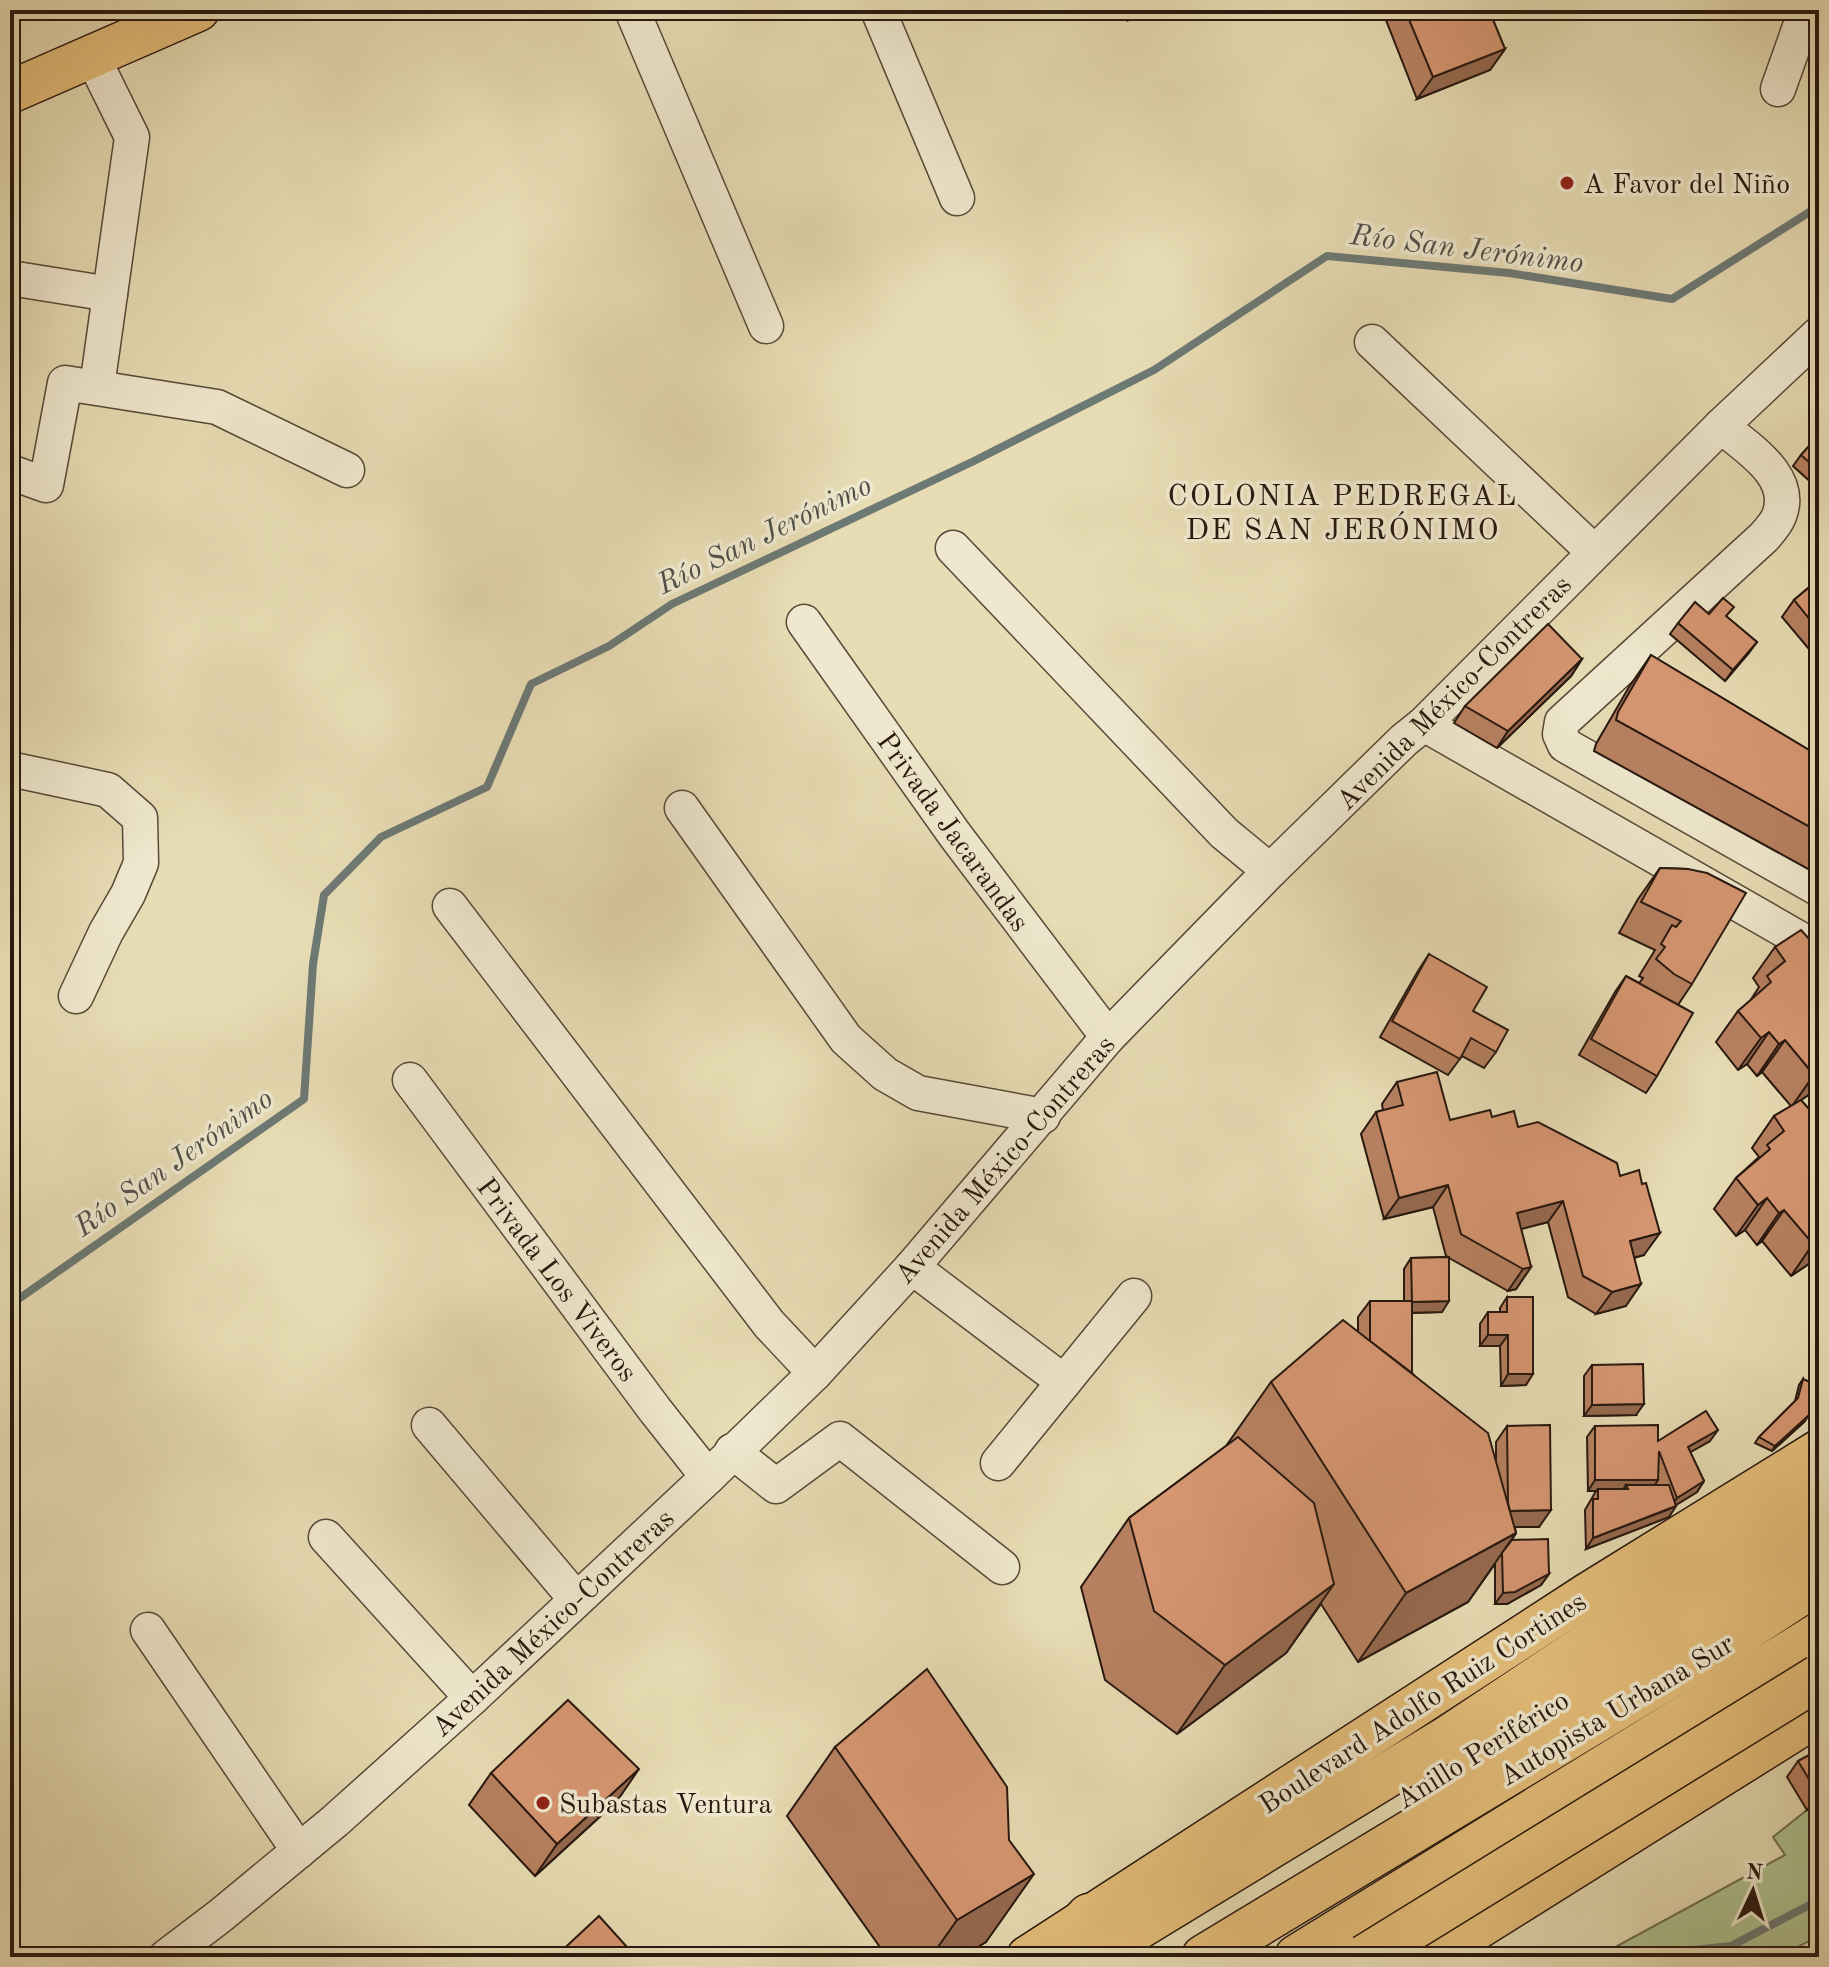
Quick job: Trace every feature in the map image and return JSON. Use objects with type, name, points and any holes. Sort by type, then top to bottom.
[{"type":"highway","points":[[1051,1957],[1448,1738],[1819,1491]]},
{"type":"highway","name":"Anillo Periférico","points":[[1142,1957],[1467,1760],[1819,1537]]},
{"type":"highway","name":"Autopista Urbana Sur","points":[[1204,1957],[1711,1651],[1819,1581]]},
{"type":"highway","name":"Autopista Urbana Sur","points":[[1260,1957],[1819,1612]]},
{"type":"highway","points":[[1297,1957],[1819,1635]]},
{"type":"highway","points":[[1365,1957],[1819,1677]]},
{"type":"highway","points":[[1365,1957],[1500,1832]]},
{"type":"main road","points":[[10,92],[198,10]]},
{"type":"main road","name":"Boulevard Adolfo Ruiz Cortines","points":[[1028,1957],[1089,1936],[1588,1594],[1819,1451]]},
{"type":"main road","points":[[1431,1957],[1819,1714]]},
{"type":"street","points":[[632,10],[766,326]]},
{"type":"street","points":[[878,10],[957,198]]},
{"type":"street","points":[[1778,89],[1806,10]]},
{"type":"street","points":[[92,56],[132,137],[97,387]]},
{"type":"street","points":[[10,278],[110,294]]},
{"type":"street","name":"Avenida México-Contreras","points":[[166,1957],[299,1851],[472,1698],[815,1373],[912,1267],[1108,1037],[1270,871],[1424,724],[1721,426],[1819,334]]},
{"type":"street","points":[[1372,342],[1594,552]]},
{"type":"street","points":[[10,472],[46,485],[65,383],[217,407],[347,470]]},
{"type":"street","points":[[1721,426],[1773,472],[1784,495],[1779,517],[1764,537],[1562,722],[1560,734],[1565,745],[1819,889]]},
{"type":"street","points":[[953,548],[1224,833],[1270,871]]},
{"type":"street","name":"Privada Jacarandas","points":[[804,622],[946,822],[1108,1037]]},
{"type":"street","points":[[1424,724],[1819,950]]},
{"type":"street","points":[[10,769],[108,790],[140,818],[141,863],[76,996]]},
{"type":"street","points":[[682,808],[846,1039],[885,1074],[918,1093],[1043,1116]]},
{"type":"street","points":[[450,906],[769,1324],[815,1373]]},
{"type":"street","name":"Privada Los Viveros","points":[[410,1080],[708,1477]]},
{"type":"street","points":[[912,1267],[1064,1382]]},
{"type":"street","points":[[998,1463],[1134,1296]]},
{"type":"street","points":[[429,1425],[576,1599]]},
{"type":"street","points":[[732,1451],[776,1486],[840,1439],[1002,1567]]},
{"type":"street","points":[[326,1537],[472,1698]]},
{"type":"street","points":[[148,1630],[299,1851]]},
{"type":"green space","points":[[1819,1806],[1819,1936],[1778,1957],[1597,1957],[1785,1855],[1773,1837],[1807,1810]]},
{"type":"building","points":[[1405,10],[1489,10],[1505,49],[1433,77]]},
{"type":"building","points":[[1819,435],[1819,471],[1801,455]]},
{"type":"building","points":[[1819,579],[1819,631],[1794,600]]},
{"type":"building","points":[[1723,598],[1734,607],[1726,616],[1757,642],[1733,670],[1678,623],[1695,602],[1709,614]]},
{"type":"building","points":[[1548,624],[1582,659],[1508,731],[1465,706]]},
{"type":"building","points":[[1651,655],[1819,756],[1819,832],[1616,720]]},
{"type":"building","points":[[1660,868],[1707,873],[1746,893],[1692,984],[1656,959],[1665,947],[1661,944],[1672,925],[1676,927],[1681,921],[1641,902]]},
{"type":"building","points":[[1801,930],[1819,950],[1819,1071],[1814,1075],[1785,1040],[1779,1044],[1769,1032],[1761,1038],[1738,1011],[1771,982],[1767,976],[1785,961],[1775,947]]},
{"type":"building","points":[[1429,954],[1487,987],[1473,1011],[1508,1030],[1496,1052],[1471,1038],[1460,1059],[1392,1021]]},
{"type":"building","points":[[1626,976],[1693,1013],[1657,1076],[1591,1039]]},
{"type":"building","points":[[1437,1072],[1450,1120],[1490,1110],[1492,1117],[1514,1111],[1518,1127],[1538,1122],[1617,1163],[1620,1176],[1639,1170],[1642,1184],[1646,1183],[1660,1233],[1630,1241],[1641,1284],[1612,1292],[1583,1276],[1563,1201],[1517,1213],[1531,1267],[1523,1269],[1461,1234],[1448,1185],[1399,1198],[1376,1112],[1403,1105],[1397,1082]]},
{"type":"building","points":[[1801,1100],[1819,1120],[1819,1240],[1813,1244],[1784,1210],[1779,1213],[1767,1198],[1758,1205],[1736,1178],[1770,1149],[1767,1145],[1784,1131],[1774,1116]]},
{"type":"building","points":[[1449,1257],[1449,1301],[1412,1302],[1411,1258]]},
{"type":"building","points":[[1507,1297],[1533,1297],[1533,1374],[1508,1374],[1508,1335],[1488,1335],[1488,1312],[1507,1312]]},
{"type":"building","points":[[1370,1301],[1412,1301],[1412,1373],[1370,1341]]},
{"type":"building","points":[[1343,1320],[1488,1433],[1516,1533],[1406,1593],[1271,1382]]},
{"type":"building","points":[[1643,1364],[1644,1404],[1592,1405],[1592,1365]]},
{"type":"building","points":[[1803,1379],[1819,1386],[1809,1415],[1775,1446],[1759,1437],[1798,1398]]},
{"type":"building","points":[[1706,1411],[1718,1430],[1688,1447],[1704,1481],[1677,1498],[1659,1451],[1658,1480],[1595,1480],[1595,1426],[1658,1425],[1658,1441]]},
{"type":"building","points":[[1550,1425],[1551,1510],[1510,1511],[1507,1426]]},
{"type":"building","points":[[1238,1437],[1314,1503],[1334,1584],[1225,1665],[1154,1611],[1129,1518]]},
{"type":"building","points":[[1626,1485],[1669,1485],[1676,1506],[1593,1538],[1593,1499],[1598,1499],[1598,1489],[1628,1489]]},
{"type":"building","points":[[1548,1539],[1549,1574],[1515,1592],[1503,1593],[1502,1553],[1512,1540]]},
{"type":"building","points":[[927,1669],[1007,1787],[1009,1840],[1034,1874],[957,1920],[835,1747]]},
{"type":"building","points":[[568,1700],[639,1769],[557,1844],[491,1773]]},
{"type":"building","points":[[1819,1750],[1819,1794],[1818,1794],[1798,1761]]},
{"type":"building","points":[[599,1916],[636,1957],[555,1957]]},
{"type":"waterway","name":"Río San Jerónimo","points":[[10,1305],[304,1099],[313,964],[324,895],[381,837],[487,787],[531,684],[609,646],[672,604],[974,461],[1154,370],[1327,256],[1509,273],[1672,299],[1819,206]]},
{"type":"waterway","points":[[1659,1957],[1674,1952],[1731,1946],[1819,1900]]},
{"type":"place","name":"A Favor del Niño","points":[[1567,183]]},
{"type":"place","name":"Subastas Ventura","points":[[543,1803]]},
{"type":"district","name":"COLONIA PEDREGAL DE SAN JERÓNIMO","points":[[1343,512]]}]
